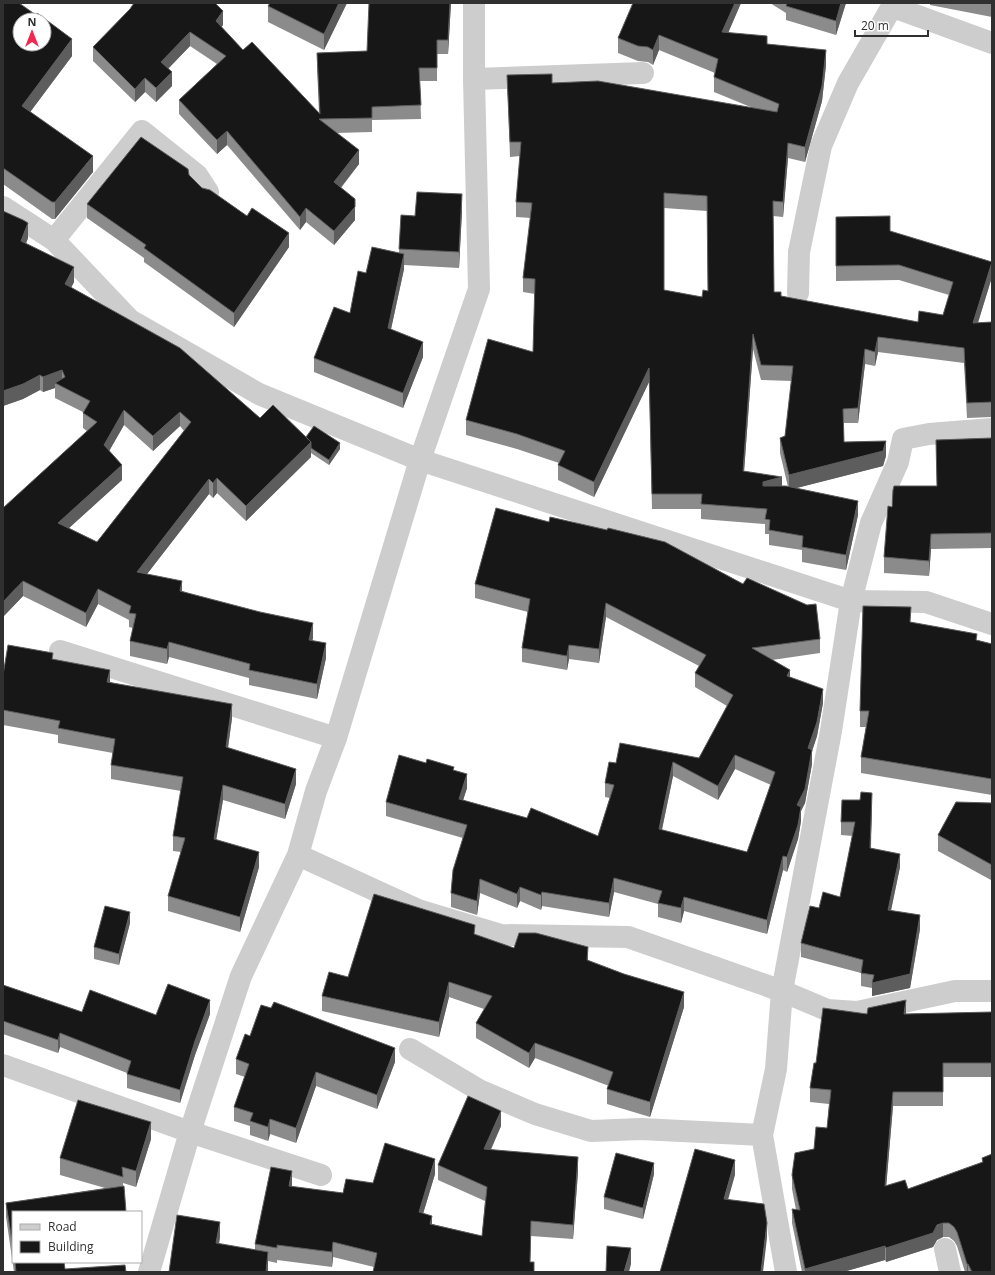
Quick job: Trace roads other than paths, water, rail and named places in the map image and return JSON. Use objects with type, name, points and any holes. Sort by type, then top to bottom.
[{"type":"street","points":[[149,1272],[190,1132],[240,976],[298,855],[316,791],[336,738],[420,460],[479,289],[474,79],[474,3]]},
{"type":"street","points":[[798,293],[799,252],[821,146],[848,83],[893,5],[992,43]]},
{"type":"street","points":[[474,79],[643,73]]},
{"type":"street","points":[[54,240],[142,131],[197,175],[208,192]]},
{"type":"street","points":[[3,207],[54,240],[130,320],[259,394],[420,460],[851,601],[926,602],[992,624]]},
{"type":"street","points":[[786,1272],[762,1135],[776,1069],[782,990],[831,732],[851,601],[871,524],[898,462],[903,439],[929,434],[992,429]]},
{"type":"street","points":[[60,650],[336,738]]},
{"type":"street","points":[[298,855],[418,910],[501,935],[628,937],[782,990],[827,1010],[857,1012],[954,990],[992,991]]},
{"type":"street","points":[[410,1049],[479,1090],[535,1114],[591,1130],[641,1129],[762,1135]]},
{"type":"street","points":[[3,1065],[190,1132],[321,1176]]},
{"type":"street","points":[[945,1249],[950,1272]]}]
